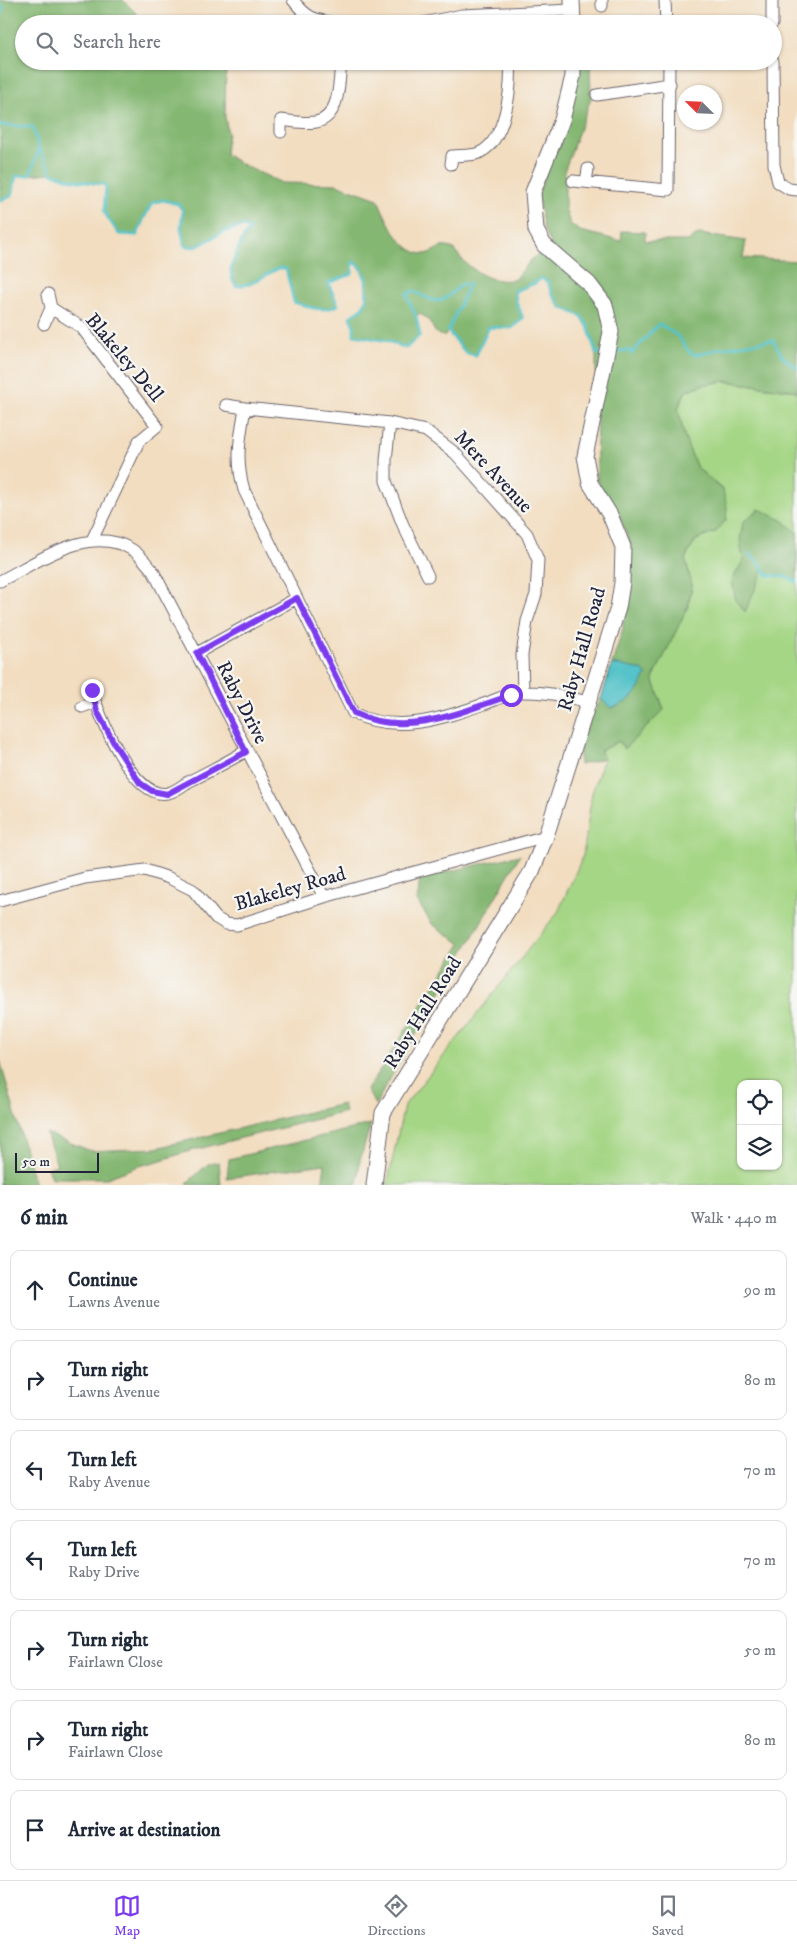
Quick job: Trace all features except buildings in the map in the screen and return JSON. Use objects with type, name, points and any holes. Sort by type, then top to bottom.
[{"type":"street","points":[[293,0],[302,13],[307,15]]},
{"type":"street","points":[[665,0],[666,15]]},
{"type":"street","points":[[772,0],[772,15]]},
{"type":"street","points":[[540,15],[572,11]]},
{"type":"street","points":[[281,122],[317,122],[332,112],[338,99],[340,70]]},
{"type":"street","points":[[451,164],[452,156],[477,154],[488,148],[496,138],[503,124],[511,70]]},
{"type":"street","name":"Raby Hall Road","points":[[374,1185],[383,1113],[532,871],[546,836],[618,608],[622,583],[622,547],[610,515],[590,483],[585,456],[612,332],[605,305],[589,284],[544,245],[536,230],[532,192],[562,120],[573,70]]},
{"type":"street","points":[[572,181],[668,190],[669,70]]},
{"type":"street","points":[[773,70],[774,165],[778,182],[789,189],[797,190]]},
{"type":"street","points":[[596,95],[670,84]]},
{"type":"street","points":[[586,182],[588,169]]},
{"type":"street","points":[[44,324],[51,308],[48,294]]},
{"type":"street","name":"Blakeley Dell","points":[[51,308],[81,327],[157,426],[139,441],[92,540]]},
{"type":"street","name":"Mere Avenue","points":[[226,405],[390,423],[426,430],[456,453],[527,534],[538,560],[536,594],[527,621],[522,655],[523,692]]},
{"type":"street","points":[[244,408],[237,457],[244,490],[354,713],[365,719],[402,724],[442,718],[523,692],[556,695],[588,702]]},
{"type":"street","points":[[390,423],[386,481],[428,576]]},
{"type":"street","name":"Raby Drive","points":[[0,582],[73,544],[92,540],[106,540],[131,549],[140,555],[152,571],[197,653],[246,752],[324,897]]},
{"type":"street","points":[[197,653],[297,598]]},
{"type":"street","points":[[92,690],[97,711],[115,745],[140,783],[152,791],[167,794],[246,752]]},
{"type":"street","points":[[82,707],[95,702]]},
{"type":"street","name":"Blakeley Road","points":[[0,900],[85,878],[145,870],[169,878],[193,890],[216,918],[226,924],[237,925],[324,897],[546,836]]},
{"type":"green space","points":[[0,0],[123,0],[138,15],[15,15],[15,70],[226,70],[225,117],[228,133],[225,154],[245,166],[282,183],[336,184],[378,199],[395,233],[408,248],[424,254],[443,247],[454,249],[473,269],[492,279],[515,280],[530,261],[551,243],[544,231],[538,196],[576,70],[590,70],[591,98],[565,169],[565,208],[570,224],[580,231],[621,241],[622,231],[645,232],[645,241],[688,241],[699,234],[746,241],[743,258],[797,261],[797,391],[724,381],[702,385],[686,391],[678,408],[685,439],[697,468],[723,490],[727,507],[726,520],[716,532],[696,540],[685,558],[692,585],[688,606],[653,679],[664,710],[624,749],[619,741],[600,751],[604,758],[580,765],[579,755],[585,730],[601,699],[623,628],[624,610],[632,567],[631,545],[619,515],[597,482],[596,353],[588,326],[581,316],[561,307],[552,294],[548,282],[541,278],[535,283],[515,291],[516,301],[523,318],[512,328],[489,327],[476,355],[466,353],[448,331],[445,336],[436,333],[428,320],[419,314],[416,316],[420,335],[406,348],[388,341],[354,335],[354,326],[350,317],[361,309],[367,300],[366,279],[360,266],[353,262],[352,274],[328,283],[338,305],[327,309],[316,308],[294,302],[286,269],[279,268],[250,284],[236,286],[231,271],[241,242],[249,230],[244,226],[225,231],[196,247],[185,246],[181,228],[183,211],[178,204],[163,200],[152,203],[137,235],[119,234],[104,212],[106,185],[73,180],[52,173],[16,176],[12,196],[0,200]]},
{"type":"green space","points":[[724,381],[797,391],[797,1185],[387,1185],[404,1106],[558,912],[583,856],[592,793],[604,758],[600,751],[619,741],[624,749],[664,710],[653,679],[688,606],[692,585],[685,559],[696,540],[716,532],[723,489],[697,468],[685,439],[678,408],[686,391],[702,385]]},
{"type":"green space","points":[[759,509],[784,521],[797,533],[797,582],[786,577],[767,575],[764,569],[745,612],[736,601],[732,580],[743,561],[740,540],[743,522]]},
{"type":"green space","points":[[520,855],[375,1105],[367,1090],[461,944],[432,924],[417,901],[420,878]]},
{"type":"green space","points":[[0,1060],[35,1185],[0,1185]]},
{"type":"green space","points":[[343,1104],[345,1112],[190,1151],[139,1166],[107,1178],[51,1178],[47,1168],[57,1165],[46,1133],[91,1151],[156,1148]]},
{"type":"green space","points":[[371,1124],[360,1160],[357,1185],[322,1185],[325,1164],[227,1178],[229,1159]]},
{"type":"green space","points":[[219,1162],[221,1185],[188,1185],[187,1183],[208,1164]]},
{"type":"water","points":[[612,664],[642,670],[646,675],[633,696],[618,706],[611,708],[601,699]]},
{"type":"waterway","points":[[0,4],[3,8],[0,17]]},
{"type":"waterway","points":[[0,125],[33,127],[39,149],[52,173],[73,180],[106,185],[104,212],[119,234],[137,235],[152,203],[163,200],[178,204],[183,211],[181,228],[185,246],[196,247],[225,231],[244,226],[250,229],[242,240],[232,265],[231,275],[236,286],[250,284],[279,268],[286,269],[294,302],[305,306],[327,309],[338,305],[328,283],[352,274],[353,262],[360,266],[366,279],[367,300],[361,309],[350,317],[354,326],[354,335],[388,341],[406,348],[420,335],[416,316],[406,294],[413,291],[429,299],[439,301],[449,296],[462,284],[469,284],[448,331],[466,353],[476,355],[489,327],[512,328],[523,318],[516,301],[515,291],[535,283],[541,278],[548,282],[552,294],[561,307],[581,316],[588,326],[596,353],[602,353]]},
{"type":"waterway","points":[[0,200],[12,196],[16,176],[30,175],[39,149]]},
{"type":"waterway","points":[[611,352],[629,350],[631,354],[659,324],[678,336],[689,352],[696,355],[721,348],[773,340],[783,357],[797,368]]},
{"type":"waterway","points":[[749,553],[767,575],[786,577],[797,582]]},
{"type":"route","points":[[92,690],[97,711],[115,745],[140,783],[152,791],[167,794],[246,752],[197,653],[297,598],[354,713],[365,719],[402,724],[418,722],[442,718],[511,695]]}]
